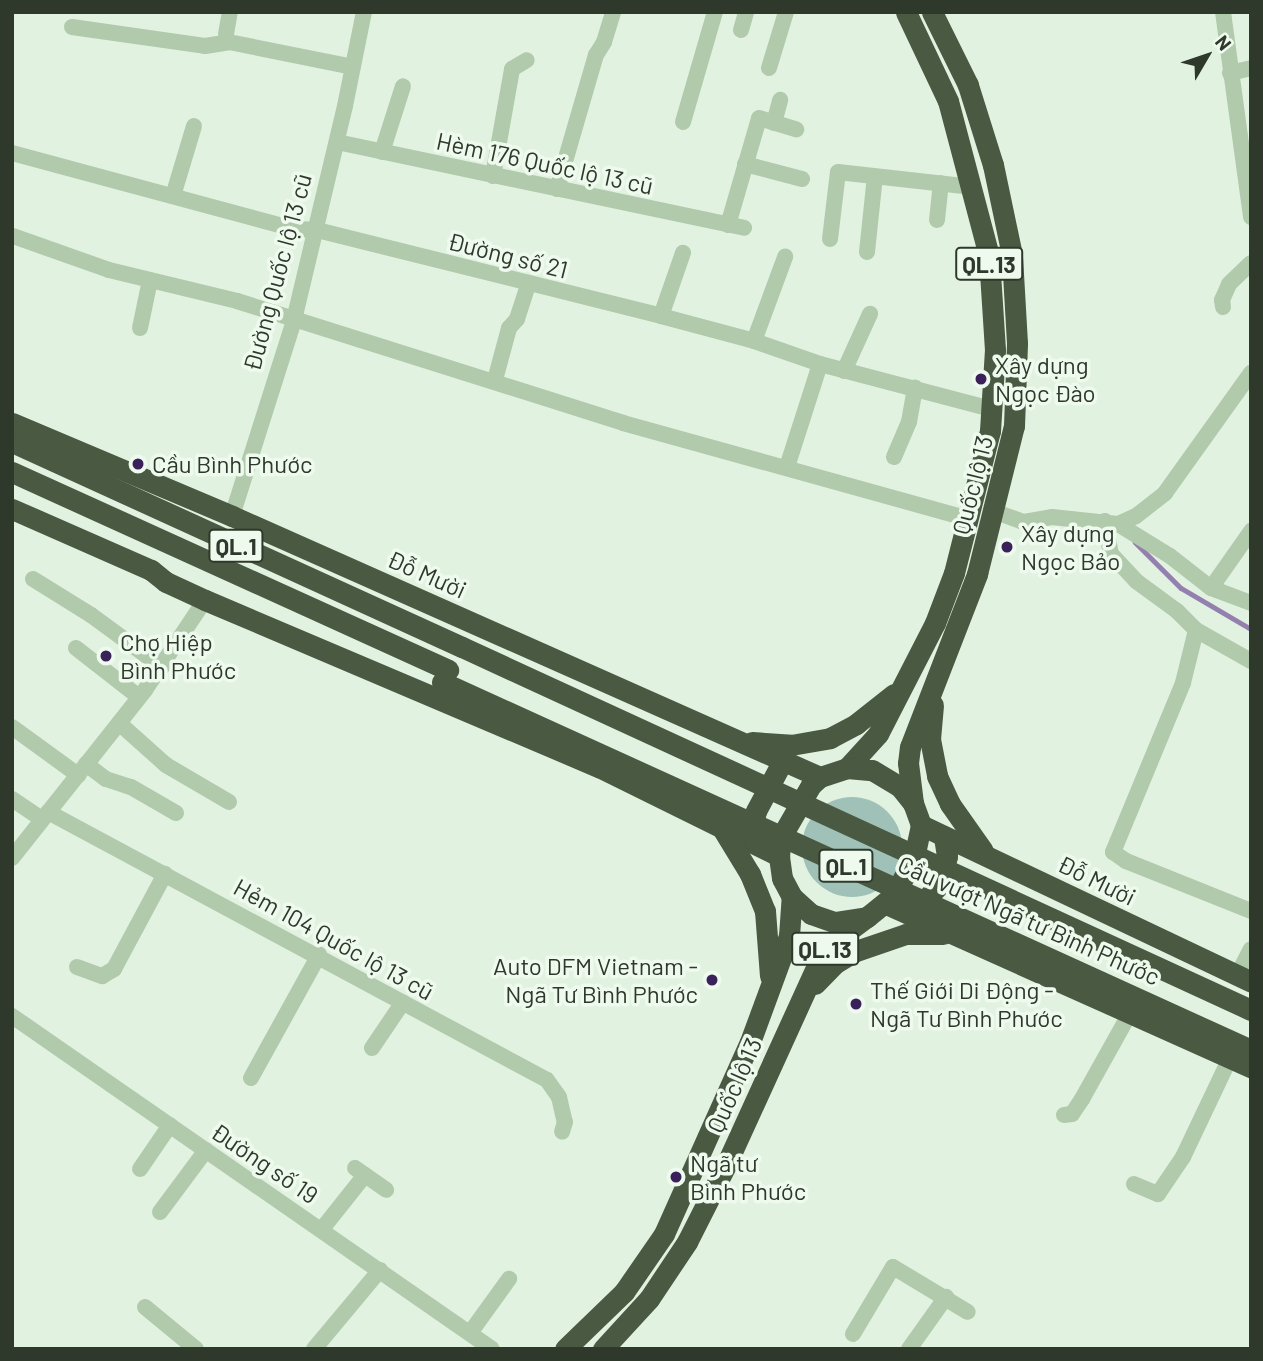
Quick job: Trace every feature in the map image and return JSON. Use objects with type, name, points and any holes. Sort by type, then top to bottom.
[{"type":"highway","name":"Quốc lộ 13","points":[[847,768],[873,742],[928,620],[955,544],[967,523],[990,431],[995,350],[989,256],[948,101],[906,12]]},
{"type":"highway","name":"Quốc lộ 13","points":[[913,803],[908,755],[977,574],[1014,426],[1017,343],[1012,255],[993,165],[968,85],[932,12]]},
{"type":"highway","name":"Đỗ Mười","points":[[12,423],[49,438],[227,528],[463,641]]},
{"type":"highway","points":[[12,440],[49,438]]},
{"type":"highway","name":"Đỗ Mười","points":[[12,440],[820,777]]},
{"type":"highway","name":"QL.1","points":[[12,472],[215,573],[445,676]]},
{"type":"highway","name":"QL.1","points":[[12,509],[151,570],[166,582],[205,600],[599,766],[779,856]]},
{"type":"highway","name":"QL.1","points":[[12,519],[148,580],[166,582]]},
{"type":"highway","points":[[205,600],[215,573]]},
{"type":"highway","name":"Cầu vượt Ngã tư Bình Phước","points":[[463,641],[1251,1001]]},
{"type":"highway","name":"Cầu vượt Ngã tư Bình Phước","points":[[463,641],[1251,1010]]},
{"type":"highway","points":[[940,672],[931,728],[934,764],[950,804],[986,855]]},
{"type":"highway","name":"Cầu vượt Ngã tư Bình Phước","points":[[445,676],[1251,1039]]},
{"type":"highway","name":"Cầu vượt Ngã tư Bình Phước","points":[[445,676],[1251,1050]]},
{"type":"highway","points":[[736,741],[791,745],[820,741],[856,724],[894,698]]},
{"type":"highway","points":[[757,844],[753,824],[756,811],[782,762]]},
{"type":"highway","name":"QL.13","points":[[779,856],[782,878],[792,897],[801,907],[824,919],[842,921],[867,917],[886,904],[905,880],[914,859],[921,825],[913,803],[900,787],[887,776],[872,770],[847,768],[820,777]]},
{"type":"highway","points":[[779,856],[781,837],[791,817],[811,785],[820,777]]},
{"type":"highway","points":[[720,825],[744,863],[765,911],[769,933],[771,986]]},
{"type":"highway","name":"Đỗ Mười","points":[[921,825],[1244,979]]},
{"type":"highway","points":[[912,915],[937,886],[947,856],[944,836]]},
{"type":"highway","name":"QL.13","points":[[565,1349],[624,1292],[664,1234],[739,1067],[771,986],[790,931],[792,897]]},
{"type":"highway","name":"QL.1","points":[[886,904],[1251,1067]]},
{"type":"highway","name":"Quốc lộ 13","points":[[603,1349],[649,1299],[687,1242],[726,1166],[825,948],[867,917]]},
{"type":"highway","points":[[802,998],[834,964],[863,948],[919,932],[958,935]]},
{"type":"street","points":[[226,34],[230,12]]},
{"type":"street","name":"Đường Quốc lộ 13 cũ","points":[[227,528],[294,320],[337,142],[364,12]]},
{"type":"street","points":[[557,189],[596,55],[604,42],[613,12]]},
{"type":"street","points":[[683,122],[715,12]]},
{"type":"street","points":[[741,30],[746,12]]},
{"type":"street","points":[[769,68],[786,12]]},
{"type":"street","points":[[1223,12],[1251,217]]},
{"type":"street","points":[[72,27],[205,46],[229,42],[353,67]]},
{"type":"street","points":[[493,176],[512,69],[527,60]]},
{"type":"street","points":[[1230,73],[1251,68]]},
{"type":"street","points":[[382,152],[403,86]]},
{"type":"street","points":[[774,123],[780,100]]},
{"type":"street","points":[[796,129],[758,118],[745,164],[802,178]]},
{"type":"street","points":[[173,196],[194,126]]},
{"type":"street","name":"Hèm 176 Quốc lộ 13 cũ","points":[[337,142],[736,226],[745,164]]},
{"type":"street","name":"Đường số 21","points":[[12,153],[293,229],[317,230],[662,316],[754,341],[844,371],[991,410]]},
{"type":"street","points":[[831,239],[838,172],[972,187]]},
{"type":"street","points":[[867,252],[875,176]]},
{"type":"street","points":[[937,220],[941,183]]},
{"type":"street","points":[[13,236],[109,270],[237,301],[623,422],[787,467],[967,523]]},
{"type":"street","points":[[662,316],[683,253]]},
{"type":"street","points":[[754,341],[785,257]]},
{"type":"street","points":[[1223,307],[1222,300],[1229,284],[1251,263]]},
{"type":"street","points":[[140,328],[150,280]]},
{"type":"street","points":[[495,380],[509,328],[517,319],[529,283]]},
{"type":"street","points":[[844,371],[870,314]]},
{"type":"street","points":[[787,467],[820,364]]},
{"type":"street","points":[[993,511],[1024,522],[1052,517],[1111,522],[1136,516],[1165,493],[1251,373]]},
{"type":"street","points":[[894,457],[909,422],[915,388]]},
{"type":"street","points":[[1111,522],[1170,556],[1211,589],[1224,591],[1251,603]]},
{"type":"street","points":[[1111,522],[1111,554],[1136,581],[1177,611],[1196,630],[1251,661]]},
{"type":"street","points":[[1211,589],[1251,531]]},
{"type":"street","points":[[33,579],[91,615],[162,667]]},
{"type":"street","points":[[12,858],[162,667],[205,600]]},
{"type":"street","points":[[1196,630],[1182,683],[1113,852],[1126,861],[1251,911]]},
{"type":"street","points":[[76,648],[139,697]]},
{"type":"street","points":[[119,723],[166,765],[229,802]]},
{"type":"street","points":[[12,727],[82,769],[131,787],[176,813]]},
{"type":"street","name":"Hẻm 104 Quốc lộ 13 cũ","points":[[12,799],[165,874],[547,1080],[559,1097],[565,1122],[562,1132]]},
{"type":"street","points":[[77,967],[102,976],[114,969],[165,874]]},
{"type":"street","points":[[1244,979],[1251,949]]},
{"type":"street","points":[[251,1078],[319,955]]},
{"type":"street","points":[[372,1048],[403,1002]]},
{"type":"street","points":[[1064,1115],[1072,1114],[1082,1099],[1130,1013]]},
{"type":"street","name":"Đường số 19","points":[[12,1016],[492,1349]]},
{"type":"street","points":[[1134,1184],[1158,1194],[1183,1157],[1230,1058]]},
{"type":"street","points":[[140,1170],[170,1125]]},
{"type":"street","points":[[160,1212],[206,1150]]},
{"type":"street","points":[[322,1229],[360,1172],[386,1190]]},
{"type":"street","points":[[853,1334],[892,1267],[968,1312]]},
{"type":"street","points":[[314,1349],[380,1270]]},
{"type":"street","points":[[470,1333],[509,1279]]},
{"type":"street","points":[[909,1349],[946,1297]]},
{"type":"street","points":[[145,1307],[196,1349]]},
{"type":"shaded area","points":[[852,797],[880,805],[894,819],[902,847],[894,875],[880,889],[852,897],[824,889],[810,875],[802,847],[810,819],[824,805]]},
{"type":"waterway","points":[[1135,542],[1181,588],[1251,629]]},
{"type":"place","name":"Xây dựng Ngọc Đào","points":[[981,379]]},
{"type":"place","name":"Cầu Bình Phước","points":[[138,464]]},
{"type":"place","name":"Xây dựng Ngọc Bảo","points":[[1007,547]]},
{"type":"place","name":"Chợ Hiệp Bình Phước","points":[[106,656]]},
{"type":"place","name":"Auto DFM Vietnam - Ngã Tư Bình Phước","points":[[712,980]]},
{"type":"place","name":"Thế Giới Di Động - Ngã Tư Bình Phước","points":[[856,1004]]},
{"type":"place","name":"Ngã tư Bình Phước","points":[[676,1177]]}]
